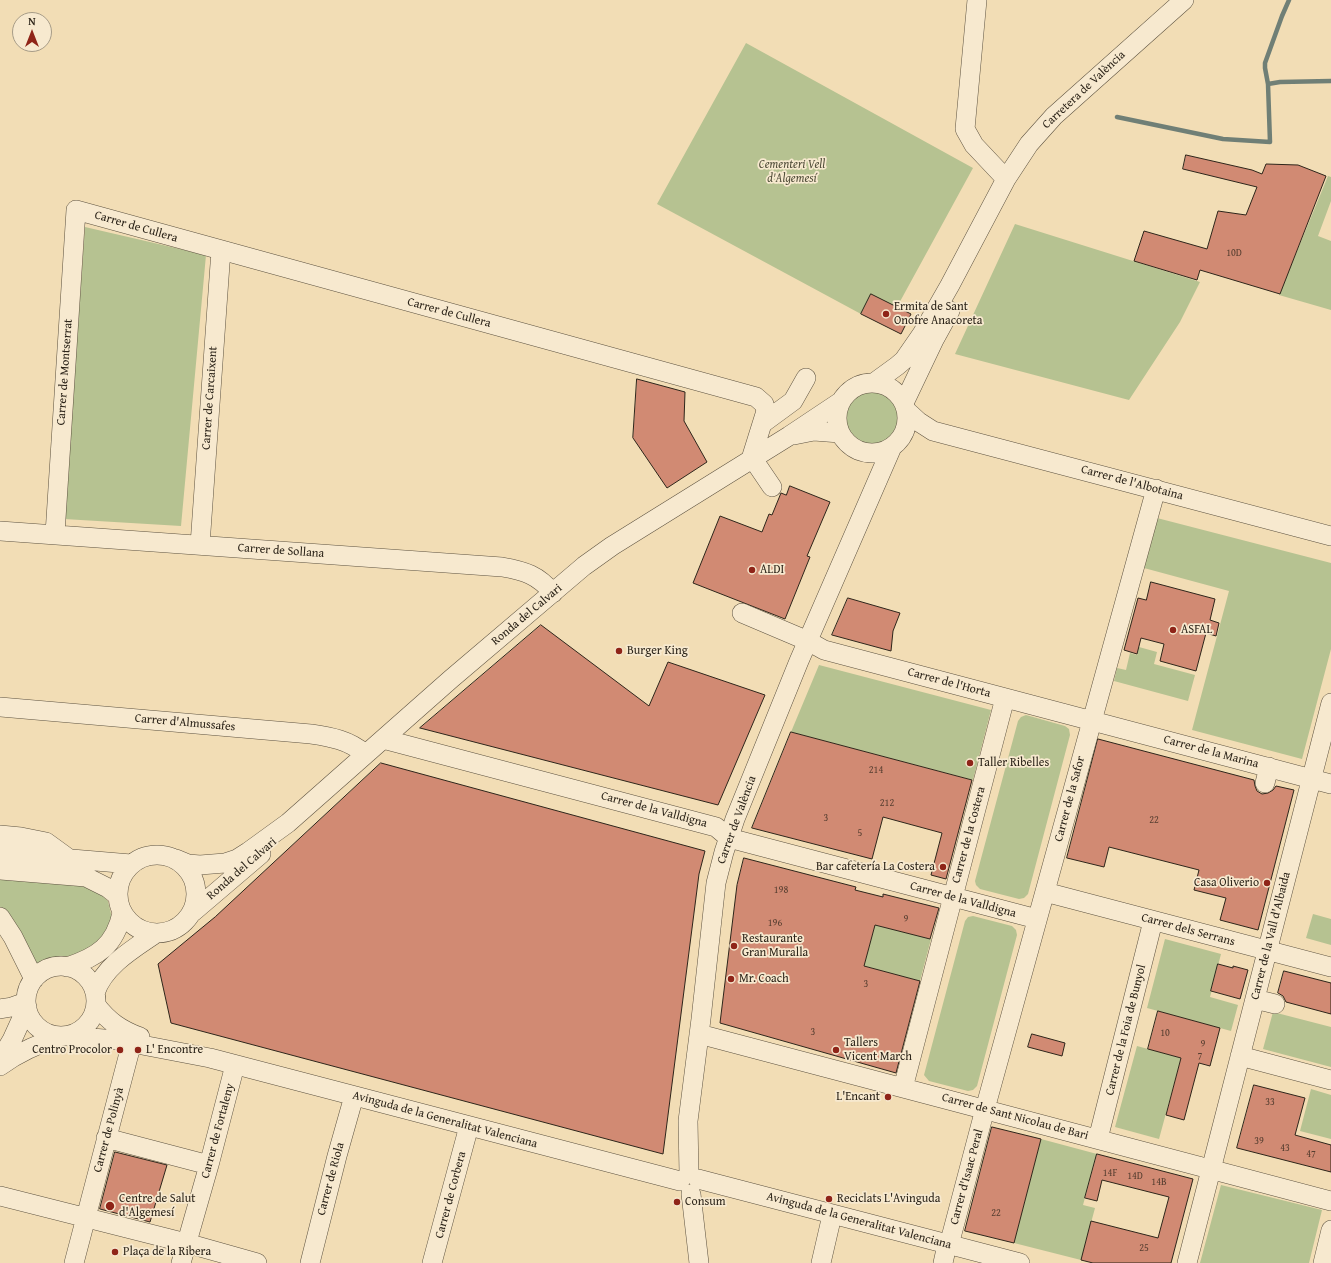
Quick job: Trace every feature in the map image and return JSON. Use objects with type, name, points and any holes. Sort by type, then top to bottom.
[{"type":"street","points":[[977,0],[965,129],[974,145],[1006,179]]},
{"type":"street","name":"Carretera de València","points":[[875,382],[900,363],[922,334],[950,285],[1006,179],[1029,144],[1054,116],[1184,0]]},
{"type":"street","name":"Carrer de Cullera","points":[[76,210],[756,397],[765,408],[767,420],[752,459]]},
{"type":"street","name":"Carrer de Montserrat","points":[[55,534],[76,210]]},
{"type":"street","name":"Carretera de València","points":[[906,407],[934,340],[961,290],[988,214]]},
{"type":"street","name":"Carrer de Carcaixent","points":[[200,545],[221,250]]},
{"type":"street","points":[[806,378],[807,409]]},
{"type":"street","points":[[875,382],[892,389],[901,398],[906,407],[906,427],[897,442],[887,450],[876,453],[864,452],[852,447],[840,433],[837,422],[837,412],[840,402],[844,396],[854,387],[861,384],[875,382]]},
{"type":"street","points":[[767,420],[840,402]]},
{"type":"street","name":"Carrer de l'Albotaina","points":[[906,407],[918,422],[933,430],[1331,536]]},
{"type":"street","name":"Ronda del Calvari","points":[[176,859],[188,864],[200,866],[225,863],[237,859],[288,824],[382,738],[584,566],[612,546],[789,436],[807,409]]},
{"type":"street","name":"Carrer de l'Albotaina","points":[[897,442],[917,432],[933,430]]},
{"type":"street","points":[[789,436],[814,431],[840,433]]},
{"type":"street","name":"Carrer de València","points":[[697,1259],[688,1121],[716,883],[728,838],[808,641],[874,488],[897,442]]},
{"type":"street","name":"Carrer de València","points":[[864,452],[873,469],[874,488]]},
{"type":"street","points":[[752,459],[772,487]]},
{"type":"street","name":"Carrer de la Safor","points":[[985,1109],[1156,489]]},
{"type":"street","name":"Carrer de Sollana","points":[[0,530],[502,567],[524,571],[535,576],[546,584],[553,593]]},
{"type":"street","name":"Carrer de l'Horta","points":[[742,613],[808,641],[824,650],[1092,721]]},
{"type":"street","name":"Carrer de la Costera","points":[[903,1088],[1005,698]]},
{"type":"street","name":"Carrer de la Vall d'Albaida","points":[[1187,1263],[1212,1169],[1234,1054],[1255,999],[1331,703]]},
{"type":"street","name":"Carrer d'Almussafes","points":[[0,707],[311,734],[344,740],[357,746],[365,754]]},
{"type":"street","name":"Carrer de la Marina","points":[[1092,721],[1267,775],[1312,778],[1331,784]]},
{"type":"street","name":"Carrer de la Valldigna","points":[[382,738],[716,827],[728,838],[1037,919]]},
{"type":"street","name":"Ronda del Calvari","points":[[193,912],[276,840],[288,824]]},
{"type":"street","points":[[0,835],[46,842],[69,859]]},
{"type":"street","points":[[0,853],[131,864]]},
{"type":"street","points":[[0,870],[86,877],[108,888],[120,905],[128,921],[136,928],[155,934],[167,932],[177,928],[186,921],[193,912],[197,892],[195,882],[188,869],[176,859],[158,855],[148,856],[131,864],[119,885],[120,905],[116,934],[104,949],[97,954],[82,962],[67,967]]},
{"type":"street","name":"Carrer dels Serrans","points":[[1045,892],[1331,967]]},
{"type":"street","points":[[0,917],[13,937],[34,979]]},
{"type":"street","name":"Carrer de la Foia de Bunyol","points":[[1098,1139],[1134,1027],[1154,921]]},
{"type":"street","points":[[0,1057],[25,1050],[43,1042],[74,1034],[87,1025],[94,1012],[100,982],[108,971],[130,951],[155,934]]},
{"type":"street","points":[[0,1057],[12,1040],[26,1005],[27,992],[34,979],[39,974],[55,967],[75,969],[88,979],[96,999]]},
{"type":"street","name":"Avinguda de la Generalitat Valenciana","points":[[96,999],[111,1022],[126,1032],[210,1058],[691,1183],[979,1263]]},
{"type":"street","points":[[1255,999],[1275,1004]]},
{"type":"street","points":[[0,1009],[26,1005]]},
{"type":"street","points":[[26,1005],[29,1014],[37,1027],[50,1034],[65,1036]]},
{"type":"street","name":"Carrer de Sant Nicolau de Bari","points":[[699,1034],[1331,1201]]},
{"type":"street","name":"Avinguda de la Generalitat Valenciana","points":[[65,1036],[132,1042],[210,1058]]},
{"type":"street","name":"Carrer de Polinyà","points":[[86,1217],[132,1042]]},
{"type":"street","points":[[1234,1054],[1331,1080]]},
{"type":"street","name":"Carrer de Fortaleny","points":[[186,1243],[209,1166],[235,1065]]},
{"type":"street","name":"Carrer de Riola","points":[[310,1263],[354,1096]]},
{"type":"street","name":"Carrer d'Isaac Peral","points":[[946,1254],[985,1109]]},
{"type":"street","name":"Carrer de Corbera","points":[[432,1263],[469,1126]]},
{"type":"street","points":[[106,1138],[209,1166]]},
{"type":"street","name":"Avinguda de la Generalitat Valenciana","points":[[691,1183],[830,1224],[946,1254],[1020,1263]]},
{"type":"street","points":[[0,1196],[86,1217],[258,1263]]},
{"type":"street","points":[[74,1263],[86,1217]]},
{"type":"street","points":[[821,1263],[830,1224]]},
{"type":"street","points":[[1323,1263],[1331,1230]]},
{"type":"street","points":[[181,1263],[186,1243]]},
{"type":"green space","name":"Cementeri Vell d'Algemesí","points":[[746,43],[973,168],[897,307],[861,314],[657,204]]},
{"type":"green space","points":[[1328,176],[1331,177],[1331,201],[1318,236],[1331,241],[1331,310],[1279,295]]},
{"type":"green space","points":[[1015,224],[1200,282],[1180,322],[1129,400],[955,354]]},
{"type":"green space","points":[[85,227],[206,255],[181,526],[64,519]]},
{"type":"green space","points":[[866,391],[876,391],[886,395],[894,403],[898,413],[898,423],[894,433],[886,441],[876,445],[866,445],[856,441],[848,433],[844,423],[844,413],[848,403],[856,395]]},
{"type":"green space","points":[[1157,518],[1331,563],[1331,649],[1302,759],[1192,730],[1229,591],[1144,568]]},
{"type":"green space","points":[[1139,647],[1157,652],[1154,664],[1195,675],[1188,701],[1114,681],[1117,668],[1126,670],[1130,653],[1137,655]]},
{"type":"green space","points":[[819,665],[991,710],[973,780],[791,732]]},
{"type":"green space","points":[[1026,715],[1065,726],[1069,729],[1070,735],[1028,894],[1024,898],[1019,899],[980,889],[976,885],[975,881],[1018,721],[1021,717]]},
{"type":"green space","points":[[0,878],[93,887],[108,901],[112,918],[105,935],[88,950],[69,956],[50,958],[35,964],[0,910]]},
{"type":"green space","points":[[1313,914],[1331,919],[1331,945],[1306,938]]},
{"type":"green space","points":[[973,916],[1012,926],[1016,930],[1017,935],[977,1086],[973,1090],[968,1091],[929,1081],[924,1075],[965,921],[968,917]]},
{"type":"green space","points":[[875,925],[931,939],[920,981],[864,966]]},
{"type":"green space","points":[[1165,939],[1221,954],[1210,997],[1238,1005],[1231,1031],[1147,1008]]},
{"type":"green space","points":[[1273,1012],[1331,1027],[1331,1067],[1263,1049]]},
{"type":"green space","points":[[1137,1046],[1181,1058],[1159,1139],[1115,1127]]},
{"type":"green space","points":[[1311,1089],[1331,1095],[1331,1139],[1300,1131]]},
{"type":"green space","points":[[1041,1139],[1097,1154],[1083,1205],[1095,1208],[1081,1260],[1014,1243]]},
{"type":"green space","points":[[1221,1185],[1322,1210],[1309,1263],[1200,1263]]},
{"type":"building","points":[[1186,155],[1252,170],[1262,174],[1266,164],[1298,165],[1326,176],[1280,294],[1200,270],[1197,280],[1134,261],[1144,231],[1207,249],[1218,211],[1246,215],[1257,187],[1183,169]]},
{"type":"building","name":"Ermita de Sant Onofre Anacoreta","points":[[871,294],[911,314],[901,334],[861,314]]},
{"type":"building","points":[[637,379],[685,392],[684,421],[707,462],[667,488],[633,438]]},
{"type":"building","name":"ALDI","points":[[790,486],[830,502],[807,556],[810,557],[785,619],[693,583],[720,516],[762,532],[769,514],[772,515],[781,493],[786,495]]},
{"type":"building","name":"ASFAL","points":[[1151,582],[1215,599],[1210,620],[1219,623],[1216,636],[1206,633],[1196,671],[1160,661],[1164,644],[1141,638],[1137,654],[1124,650],[1138,598],[1146,600]]},
{"type":"building","points":[[848,598],[900,613],[893,631],[891,651],[832,635]]},
{"type":"building","points":[[541,625],[649,706],[668,662],[765,695],[718,805],[420,728]]},
{"type":"building","points":[[791,732],[972,780],[946,879],[931,875],[942,833],[883,817],[872,859],[752,828]]},
{"type":"building","points":[[1098,739],[1254,780],[1257,791],[1262,794],[1268,793],[1276,786],[1294,790],[1258,930],[1220,920],[1226,898],[1194,890],[1199,870],[1109,847],[1104,867],[1067,858]]},
{"type":"building","points":[[381,763],[705,851],[699,874],[663,1154],[171,1023],[158,964],[215,917]]},
{"type":"building","points":[[744,858],[856,887],[855,890],[883,897],[883,894],[939,908],[930,939],[875,925],[864,966],[920,981],[896,1073],[720,1023],[737,885]]},
{"type":"building","points":[[1218,964],[1248,970],[1240,999],[1211,991]]},
{"type":"building","points":[[1284,971],[1331,983],[1331,1014],[1286,1002],[1283,996],[1278,993]]},
{"type":"building","points":[[1158,1011],[1220,1028],[1210,1066],[1199,1063],[1184,1120],[1166,1115],[1181,1058],[1148,1049]]},
{"type":"building","points":[[1032,1034],[1065,1043],[1062,1056],[1028,1047]]},
{"type":"building","points":[[1254,1085],[1305,1098],[1295,1135],[1331,1145],[1331,1172],[1237,1148]]},
{"type":"building","points":[[992,1127],[1041,1139],[1014,1243],[965,1231]]},
{"type":"building","points":[[115,1152],[167,1165],[150,1222],[100,1209]]},
{"type":"building","points":[[1097,1154],[1193,1179],[1171,1263],[1093,1263],[1081,1260],[1091,1221],[1158,1238],[1169,1197],[1102,1180],[1097,1201],[1085,1198]]},
{"type":"waterway","points":[[1289,0],[1265,63],[1268,84],[1280,82],[1331,81]]},
{"type":"waterway","points":[[1117,117],[1223,139],[1270,142],[1268,84]]},
{"type":"place","name":"Ermita de Sant Onofre Anacoreta","points":[[886,314]]},
{"type":"place","name":"ALDI","points":[[752,570]]},
{"type":"place","name":"ASFAL","points":[[1173,630]]},
{"type":"place","name":"Burger King","points":[[619,651]]},
{"type":"place","name":"Taller Ribelles","points":[[970,763]]},
{"type":"place","name":"Bar cafetería La Costera","points":[[943,867]]},
{"type":"place","name":"Casa Oliverio","points":[[1267,883]]},
{"type":"place","name":"Restaurante Gran Muralla","points":[[734,946]]},
{"type":"place","name":"Mr. Coach","points":[[731,979]]},
{"type":"place","name":"Centro Procolor","points":[[120,1050]]},
{"type":"place","name":"L' Encontre","points":[[138,1050]]},
{"type":"place","name":"Tallers Vicent March","points":[[836,1050]]},
{"type":"place","name":"L'Encant","points":[[888,1097]]},
{"type":"place","name":"Reciclats L'Avinguda","points":[[829,1199]]},
{"type":"place","name":"Consum","points":[[677,1202]]},
{"type":"place","name":"Centre de Salut d'Algemesí","points":[[110,1206]]},
{"type":"place","name":"Plaça de la Ribera","points":[[115,1252]]}]
